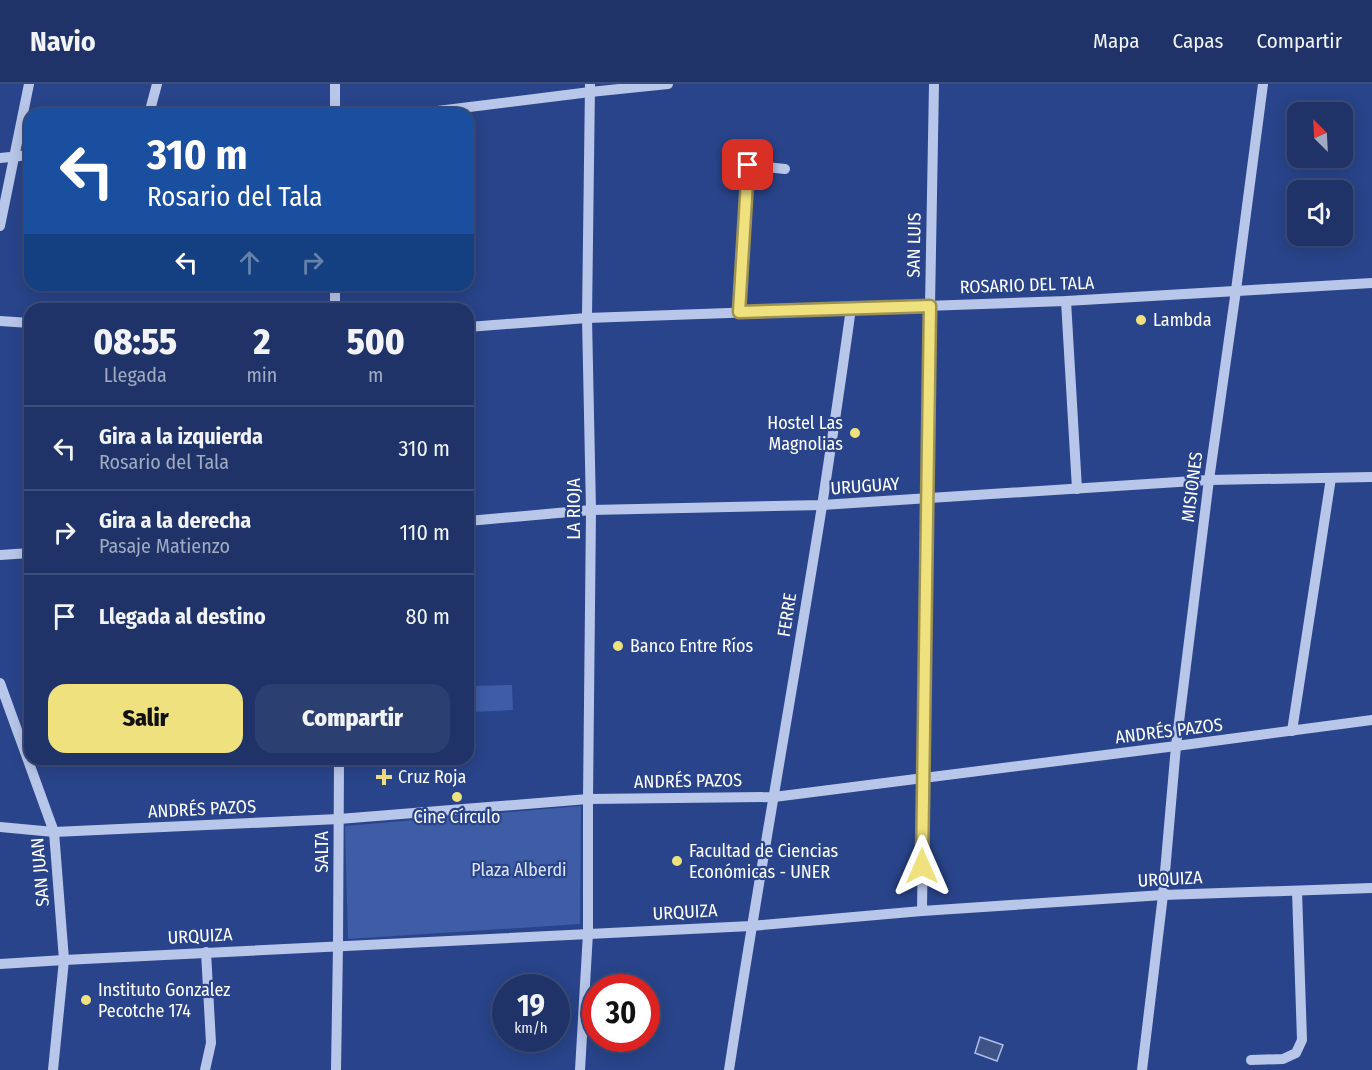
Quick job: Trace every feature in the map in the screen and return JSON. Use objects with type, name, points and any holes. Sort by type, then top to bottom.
[{"type":"street","points":[[0,226],[29,84]]},
{"type":"street","points":[[151,108],[158,84]]},
{"type":"street","points":[[334,84],[335,108]]},
{"type":"street","points":[[454,108],[590,88],[668,84]]},
{"type":"street","name":"SAN LUIS","points":[[922,911],[934,84]]},
{"type":"street","name":"MISIONES","points":[[1142,1070],[1163,895],[1176,746],[1209,480],[1263,84]]},
{"type":"street","name":"LA RIOJA","points":[[580,1070],[588,933],[591,510],[587,318],[590,88]]},
{"type":"street","points":[[0,158],[24,156]]},
{"type":"street","points":[[739,312],[748,165],[785,169]]},
{"type":"street","name":"ROSARIO DEL TALA","points":[[474,327],[587,318],[1066,301],[1372,283]]},
{"type":"street","points":[[1066,301],[1077,489]]},
{"type":"street","name":"FERRE","points":[[729,1070],[822,505],[851,308]]},
{"type":"street","points":[[0,321],[24,323]]},
{"type":"street","name":"URUGUAY","points":[[474,520],[591,510],[822,505],[1209,480],[1372,477]]},
{"type":"street","points":[[1292,731],[1331,478]]},
{"type":"street","points":[[0,555],[24,553]]},
{"type":"street","name":"SAN JUAN","points":[[0,682],[24,749]]},
{"type":"street","name":"ANDRÉS PAZOS","points":[[0,827],[54,832],[339,819],[588,799],[774,797],[1372,720]]},
{"type":"street","name":"SAN JUAN","points":[[30,765],[54,832],[64,960],[53,1070]]},
{"type":"street","name":"SALTA","points":[[336,1070],[339,765]]},
{"type":"street","name":"URQUIZA","points":[[0,964],[751,926],[922,911],[1163,895],[1372,888]]},
{"type":"street","points":[[1251,1060],[1283,1059],[1296,1053],[1302,1040],[1297,891]]},
{"type":"street","points":[[205,1070],[211,1043],[206,952]]},
{"type":"green space","points":[[512,685],[513,710],[474,712],[474,686]]},
{"type":"green space","name":"Plaza Alberdi","points":[[581,806],[580,924],[348,939],[345,826]]},
{"type":"shaded area","points":[[980,1037],[1003,1045],[997,1061],[975,1053]]},
{"type":"place","name":"Lambda","points":[[1141,320]]},
{"type":"place","name":"Hostel Las Magnolias","points":[[855,433]]},
{"type":"place","name":"Banco Entre Ríos","points":[[618,646]]},
{"type":"place","name":"Cruz Roja","points":[[384,777]]},
{"type":"place","name":"Cine Círculo","points":[[457,797]]},
{"type":"place","name":"Facultad de Ciencias Económicas - UNER","points":[[677,861]]},
{"type":"place","name":"Instituto Gonzalez Pecotche 174","points":[[86,1000]]},
{"type":"route","points":[[748,165],[739,312],[930,306],[922,866]]}]
